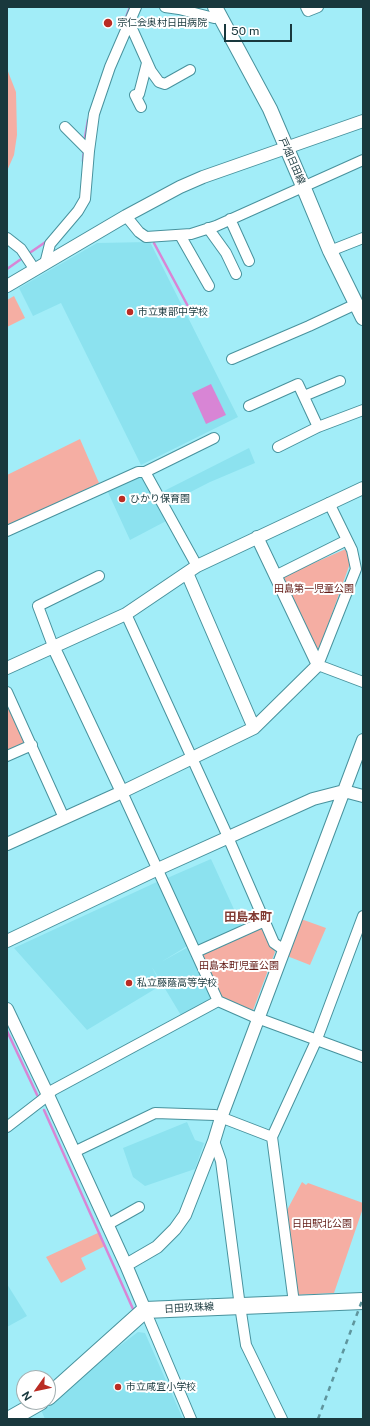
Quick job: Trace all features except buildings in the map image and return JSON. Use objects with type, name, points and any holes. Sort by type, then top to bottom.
[{"type":"main road","name":"戸畑日田線","points":[[218,12],[270,109],[330,251],[363,318]]},
{"type":"main road","name":"日田玖珠線","points":[[145,1310],[240,1308],[294,1303],[363,1301]]},
{"type":"main road","points":[[56,1390],[145,1310]]},
{"type":"main road","points":[[10,1419],[26,1410]]},
{"type":"street","points":[[7,286],[50,244],[78,211],[85,199],[87,185],[85,148],[100,95],[110,67],[136,7]]},
{"type":"street","points":[[165,7],[214,18],[218,12]]},
{"type":"street","points":[[306,7],[308,11],[318,7]]},
{"type":"street","points":[[129,22],[150,71],[159,82],[165,84],[190,70]]},
{"type":"street","points":[[141,107],[135,95],[139,94],[147,62]]},
{"type":"street","points":[[33,262],[126,216],[180,187],[363,121]]},
{"type":"street","points":[[65,127],[85,148]]},
{"type":"street","points":[[126,216],[139,232],[146,237],[191,234],[230,219],[363,160]]},
{"type":"street","points":[[230,219],[249,261]]},
{"type":"street","points":[[208,228],[226,253],[236,274]]},
{"type":"street","points":[[180,235],[209,286]]},
{"type":"street","points":[[7,238],[33,262]]},
{"type":"street","points":[[330,251],[363,238]]},
{"type":"street","points":[[232,360],[356,304]]},
{"type":"street","points":[[304,396],[340,381]]},
{"type":"street","points":[[249,406],[298,384],[318,427]]},
{"type":"street","points":[[278,447],[318,427],[363,410]]},
{"type":"street","points":[[7,531],[138,472],[145,472],[214,438]]},
{"type":"street","points":[[145,472],[198,566]]},
{"type":"street","points":[[7,668],[126,614],[198,566],[363,488]]},
{"type":"street","points":[[7,844],[122,792],[254,728],[318,665],[356,569],[352,550],[329,503]]},
{"type":"street","points":[[257,537],[318,665],[363,682]]},
{"type":"street","points":[[276,576],[347,540]]},
{"type":"street","points":[[187,573],[254,728]]},
{"type":"street","points":[[99,576],[38,606],[54,646],[218,1001],[258,1018],[363,1057]]},
{"type":"street","points":[[126,614],[228,837],[274,943],[284,950]]},
{"type":"street","points":[[7,692],[64,818]]},
{"type":"street","points":[[126,1265],[157,1247],[175,1229],[185,1215],[363,740]]},
{"type":"street","points":[[7,756],[32,745]]},
{"type":"street","points":[[7,941],[158,869],[312,800],[344,791],[363,796]]},
{"type":"street","points":[[294,1303],[272,1138],[317,1039],[363,916]]},
{"type":"street","points":[[196,952],[265,920]]},
{"type":"street","points":[[7,1127],[53,1090],[218,1001]]},
{"type":"street","points":[[7,1009],[126,1265],[191,1419]]},
{"type":"street","points":[[74,1152],[155,1113],[215,1115],[272,1138]]},
{"type":"street","points":[[214,1141],[221,1161],[246,1345],[282,1419]]},
{"type":"street","points":[[108,1225],[139,1208]]},
{"type":"street","points":[[240,1308],[363,1306]]},
{"type":"shaded area","points":[[150,242],[238,417],[141,465],[61,303],[33,316],[19,288],[97,243]]},
{"type":"shaded area","points":[[211,384],[226,415],[206,424],[192,393]]},
{"type":"shaded area","points":[[249,448],[255,463],[210,482],[167,504],[160,493]]},
{"type":"shaded area","points":[[144,473],[168,520],[130,540],[106,488]]},
{"type":"shaded area","points":[[211,859],[243,929],[197,949],[165,879]]},
{"type":"shaded area","points":[[159,881],[189,945],[161,962],[190,946],[215,1000],[182,1017],[152,967],[157,977],[155,989],[87,1030],[14,948]]},
{"type":"shaded area","points":[[187,1122],[195,1140],[204,1143],[195,1169],[145,1186],[133,1177],[123,1148]]},
{"type":"shaded area","points":[[7,1284],[27,1316],[7,1327]]},
{"type":"shaded area","name":"市立咸宜小学校","points":[[138,1332],[145,1333],[183,1419],[45,1419],[41,1410],[56,1410],[56,1397],[94,1365]]},
{"type":"green space","points":[[7,69],[16,92],[17,135],[14,155],[7,171]]},
{"type":"green space","points":[[14,296],[25,318],[7,327],[7,300]]},
{"type":"green space","points":[[80,439],[99,483],[7,527],[7,475]]},
{"type":"green space","name":"田島第一児童公園","points":[[348,548],[353,555],[320,647],[315,649],[282,577]]},
{"type":"green space","points":[[7,696],[29,744],[7,754]]},
{"type":"green space","points":[[301,919],[326,928],[310,965],[287,956]]},
{"type":"green space","name":"田島本町児童公園","points":[[263,925],[275,952],[253,1010],[223,999],[201,952]]},
{"type":"green space","name":"日田駅北公園","points":[[302,1182],[306,1185],[308,1183],[363,1203],[363,1208],[334,1293],[296,1295],[286,1212]]},
{"type":"green space","points":[[100,1232],[105,1246],[81,1258],[86,1269],[61,1283],[46,1257]]},
{"type":"waterway","points":[[120,33],[130,7]]},
{"type":"waterway","points":[[84,143],[88,120]]},
{"type":"waterway","points":[[83,161],[84,150]]},
{"type":"waterway","points":[[28,254],[47,241]]},
{"type":"waterway","points":[[154,243],[190,310]]},
{"type":"waterway","points":[[7,269],[24,257]]},
{"type":"waterway","points":[[7,1031],[39,1099]]},
{"type":"waterway","points":[[44,1110],[133,1309]]},
{"type":"railway","points":[[318,1419],[363,1298]]},
{"type":"place","name":"宗仁会奥村日田病院","points":[[108,23]]},
{"type":"place","name":"市立東部中学校","points":[[130,312]]},
{"type":"place","name":"ひかり保育園","points":[[122,499]]},
{"type":"place","name":"私立藤蔭高等学校","points":[[129,983]]},
{"type":"place","name":"市立咸宜小学校","points":[[118,1387]]},
{"type":"district","name":"田島本町","points":[[248,917]]}]
